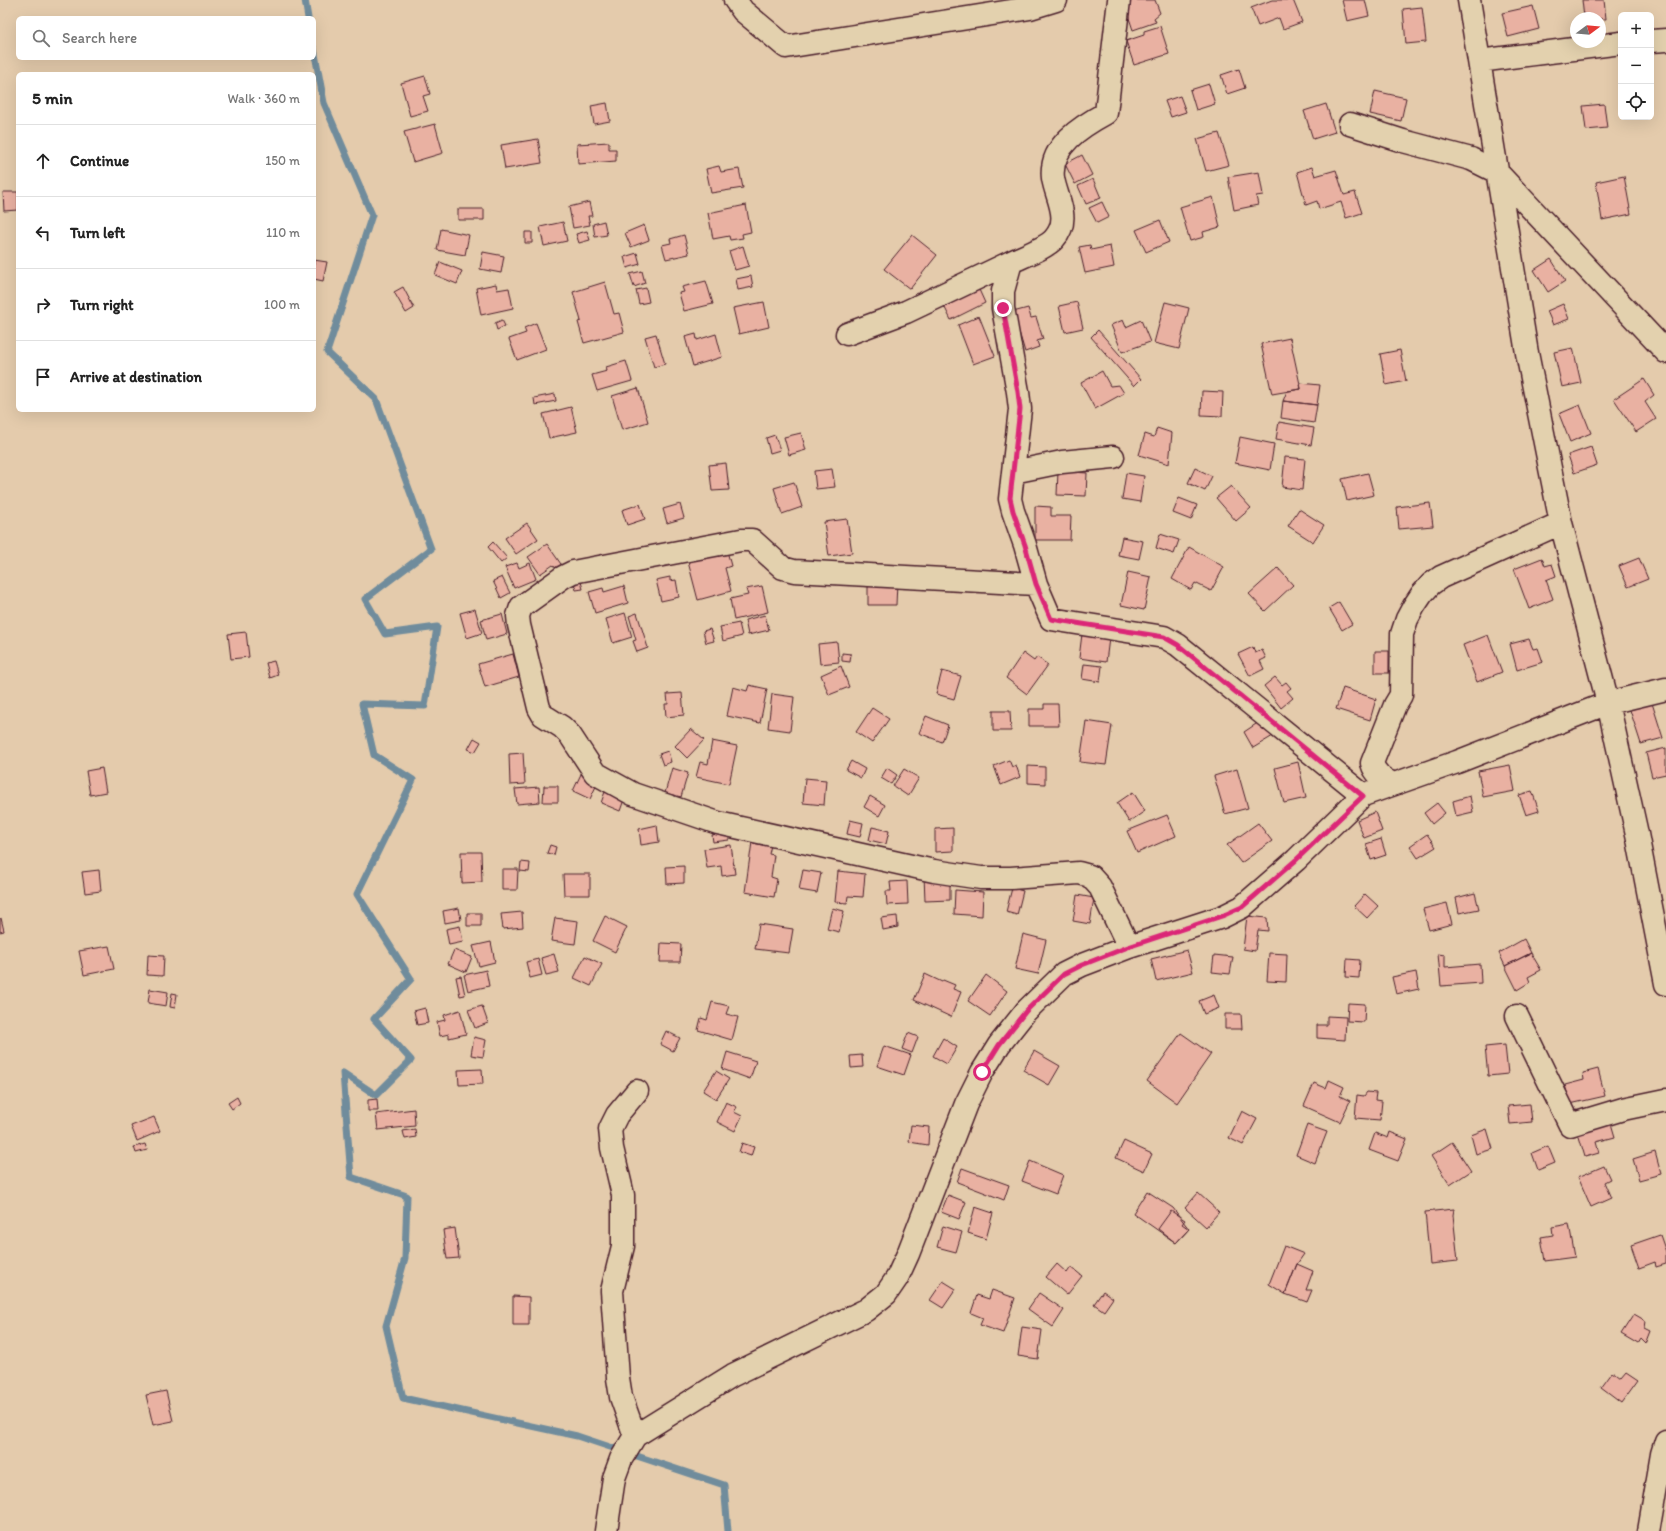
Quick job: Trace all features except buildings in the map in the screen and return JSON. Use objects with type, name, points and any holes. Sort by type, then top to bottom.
[{"type":"street","points":[[735,0],[743,11],[786,47],[1030,8],[1056,0]]},
{"type":"street","points":[[847,334],[906,312],[1011,262],[1053,240],[1060,231],[1062,221],[1062,211],[1053,178],[1054,164],[1058,151],[1077,131],[1106,113],[1119,0]]},
{"type":"street","points":[[1469,0],[1528,353],[1561,523],[1608,703],[1663,951],[1666,984]]},
{"type":"street","points":[[1654,41],[1666,40]]},
{"type":"street","points":[[1478,61],[1618,43]]},
{"type":"street","points":[[1350,124],[1403,141],[1471,159],[1497,172],[1666,352]]},
{"type":"street","points":[[1011,262],[1004,291],[1003,308],[1020,409],[1010,498],[1036,584],[1051,619],[1164,637],[1178,645],[1363,796]]},
{"type":"street","points":[[1013,472],[1062,462],[1113,457]]},
{"type":"street","points":[[1393,784],[1382,778],[1374,770],[1372,763],[1395,705],[1401,695],[1402,634],[1414,606],[1431,584],[1442,577],[1561,523]]},
{"type":"street","points":[[1036,584],[794,571],[783,568],[752,540],[741,540],[573,572],[563,577],[520,607],[518,616],[539,708],[543,715],[570,734],[595,773],[633,794],[718,823],[934,870],[996,879],[1079,873],[1090,876],[1100,887],[1128,947]]},
{"type":"street","points":[[606,1531],[614,1478],[621,1459],[635,1436],[733,1375],[866,1310],[886,1294],[897,1278],[908,1254],[966,1104],[982,1072],[999,1045],[1026,1011],[1064,974],[1082,965],[1128,947],[1222,916],[1242,907],[1296,860],[1363,796],[1457,762],[1608,703],[1666,689]]},
{"type":"street","points":[[1517,1016],[1570,1126],[1623,1109],[1666,1100]]},
{"type":"street","points":[[635,1436],[621,1397],[618,1378],[612,1291],[623,1246],[623,1195],[612,1148],[610,1129],[616,1116],[637,1091]]},
{"type":"street","points":[[1649,1531],[1662,1455],[1666,1442]]},
{"type":"waterway","points":[[305,0],[308,16]]},
{"type":"waterway","points":[[316,60],[324,103],[372,215],[327,352],[376,399],[431,549],[365,599],[385,634],[437,627],[425,706],[362,704],[374,755],[413,780],[357,894],[411,979],[374,1019],[411,1060],[376,1095],[343,1073],[351,1177],[407,1196],[405,1258],[386,1326],[403,1398],[577,1436],[724,1485],[728,1531]]},
{"type":"route","points":[[982,1072],[999,1045],[1026,1011],[1064,974],[1082,965],[1128,947],[1222,916],[1242,907],[1296,860],[1363,796],[1178,645],[1164,637],[1051,619],[1036,584],[1010,498],[1020,409],[1003,308]]}]
